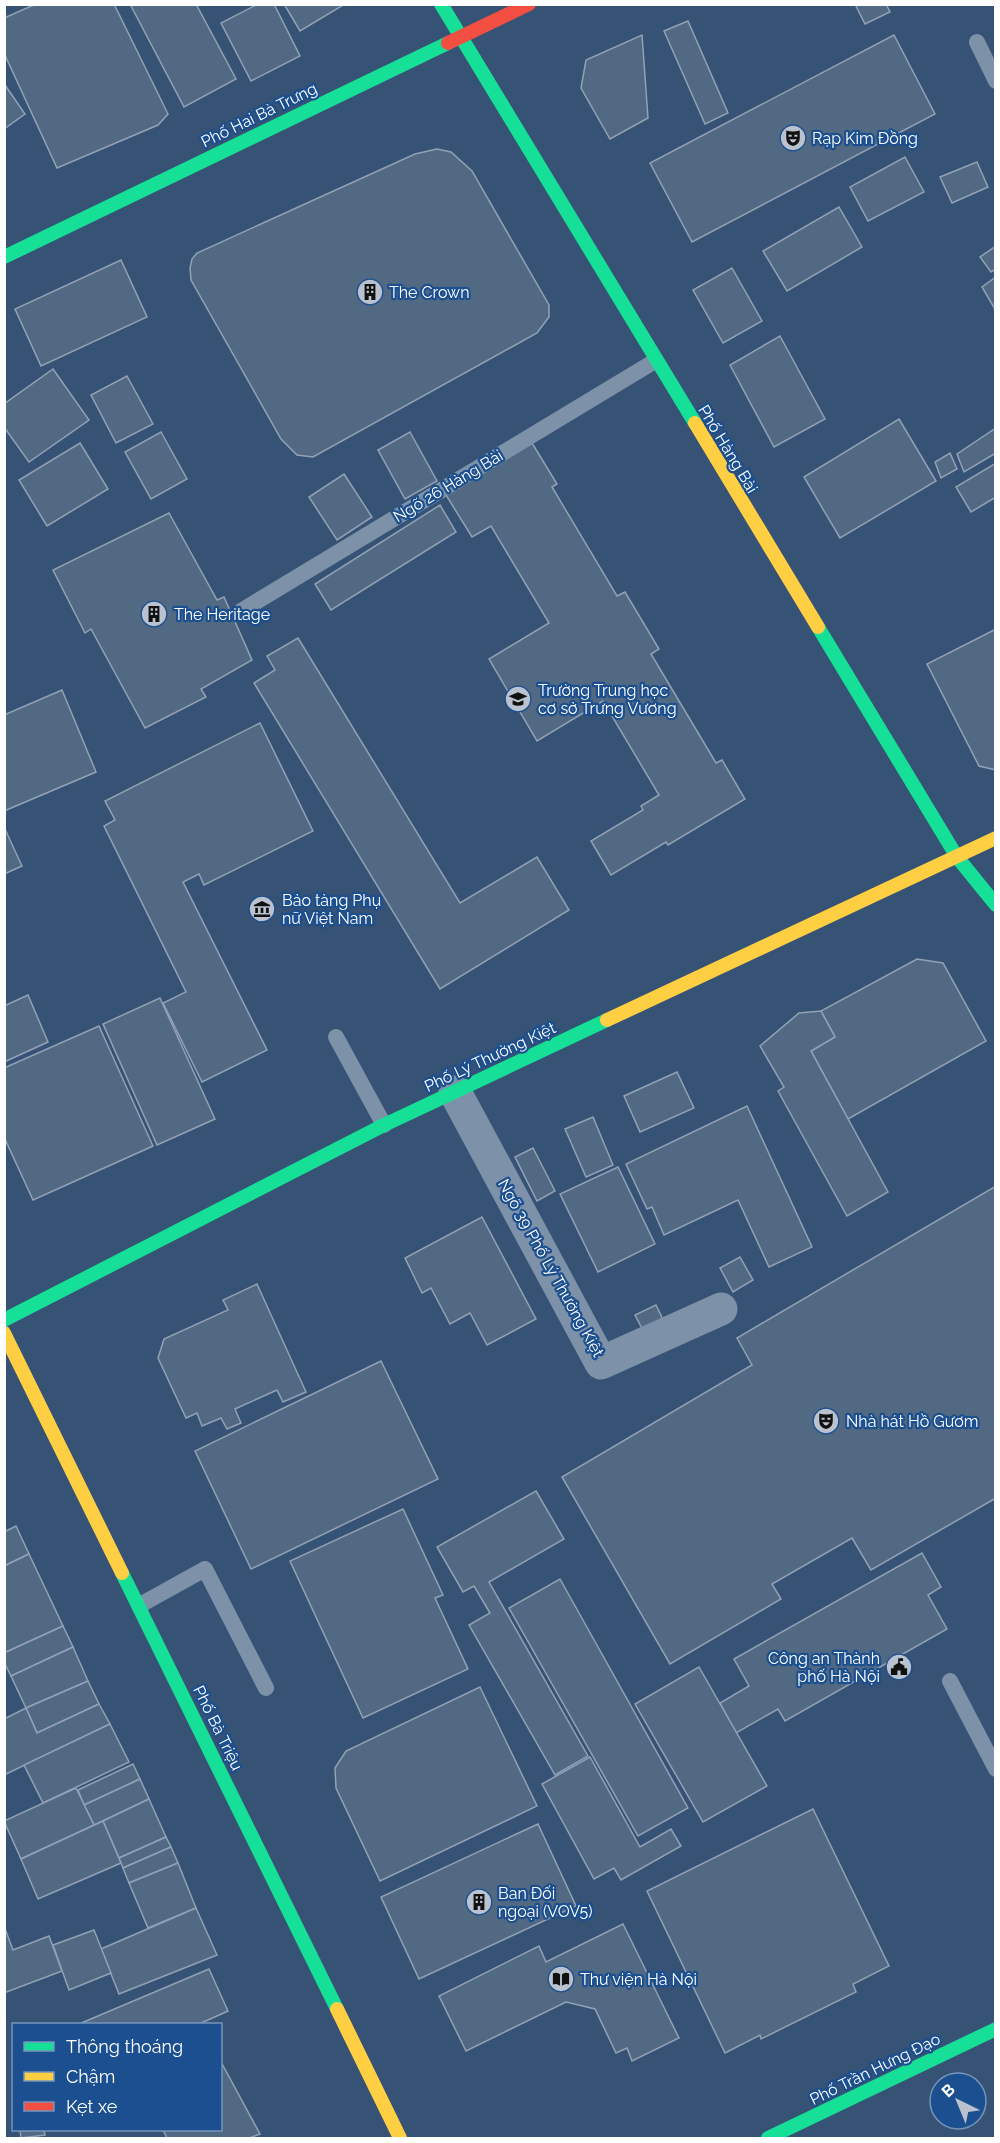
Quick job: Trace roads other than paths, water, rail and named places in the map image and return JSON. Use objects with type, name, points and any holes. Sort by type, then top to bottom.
[{"type":"main road","name":"Phố Hàng Bài","points":[[441,4],[957,857],[996,905]]},
{"type":"main road","name":"Phố Hai Bà Trưng","points":[[4,257],[529,4]]},
{"type":"main road","name":"Phố Lý Thường Kiệt","points":[[4,1320],[384,1125],[996,838]]},
{"type":"main road","name":"Phố Bà Triệu","points":[[4,1333],[140,1605],[400,2139]]},
{"type":"main road","name":"Phố Trần Hưng Đạo","points":[[768,2139],[996,2029]]},
{"type":"street","name":"Ngõ 39 Phố Lý Thường Kiệt","points":[[455,1092],[601,1363],[721,1309]]},
{"type":"lane","points":[[977,42],[996,81]]},
{"type":"lane","name":"Ngõ 26 Hàng Bài","points":[[241,611],[656,361]]},
{"type":"lane","points":[[336,1037],[384,1125]]},
{"type":"lane","points":[[140,1605],[205,1569],[266,1688]]},
{"type":"lane","points":[[950,1680],[996,1770]]},
{"type":"place","name":"Rạp Kim Đồng","points":[[793,138]]},
{"type":"place","name":"The Crown","points":[[370,292]]},
{"type":"place","name":"The Heritage","points":[[154,614]]},
{"type":"place","name":"Trường Trung học cơ sở Trưng Vương","points":[[518,699]]},
{"type":"place","name":"Bảo tàng Phụ nữ Việt Nam","points":[[262,909]]},
{"type":"place","name":"Nhà hát Hồ Gươm","points":[[826,1421]]},
{"type":"place","name":"Công an Thành phố Hà Nội","points":[[899,1667]]},
{"type":"place","name":"Ban Đối ngoại (VOV5)","points":[[479,1902]]},
{"type":"place","name":"Thư viện Hà Nội","points":[[561,1979]]}]
